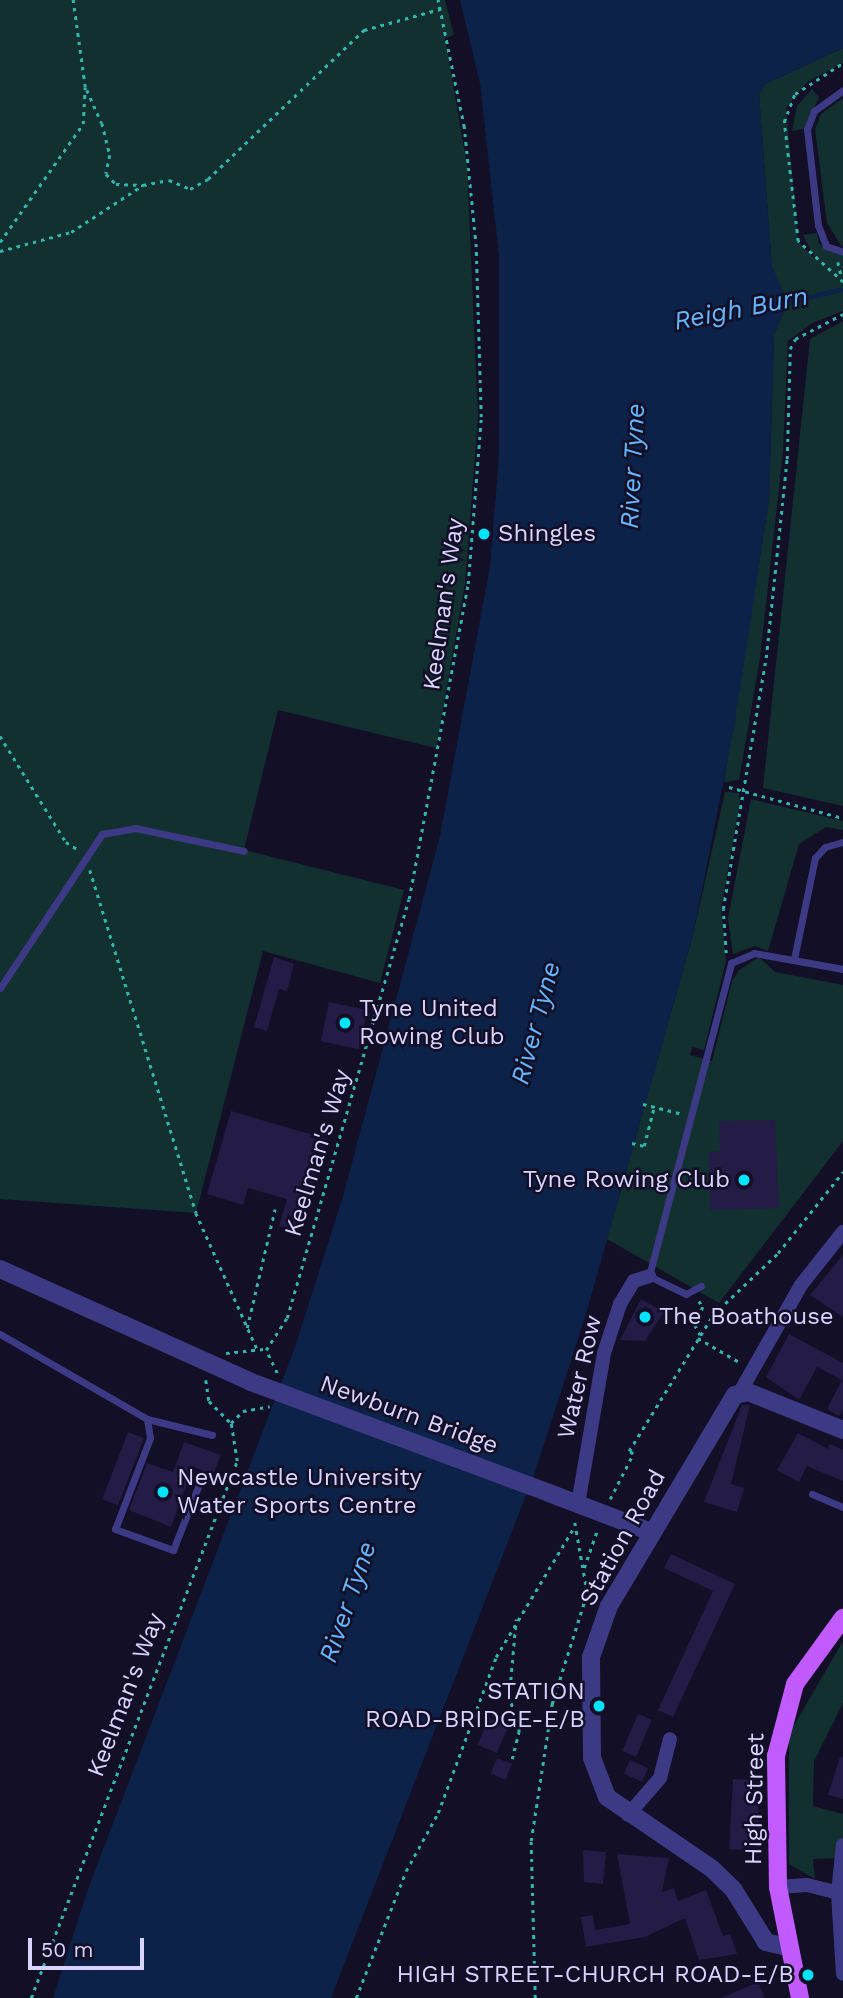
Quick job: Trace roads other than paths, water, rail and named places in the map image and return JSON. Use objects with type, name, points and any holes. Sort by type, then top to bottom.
[{"type":"main road","name":"High Street","points":[[800,1998],[787,1947],[778,1887],[776,1756],[784,1711],[806,1665],[843,1618]]},
{"type":"street","points":[[841,1426],[740,1392],[801,1285],[843,1232]]},
{"type":"street","name":"Newburn Bridge","points":[[0,1269],[206,1366],[651,1532]]},
{"type":"street","name":"Water Row","points":[[578,1504],[604,1353],[620,1304],[634,1281],[649,1276]]},
{"type":"street","name":"Station Road","points":[[740,1392],[651,1532],[609,1606],[591,1657],[595,1773],[607,1797],[628,1815],[711,1868],[744,1904],[766,1942],[787,1947]]},
{"type":"street","points":[[628,1815],[660,1778],[670,1739]]},
{"type":"street","points":[[843,1845],[838,1893],[843,1974]]},
{"type":"street","points":[[778,1887],[807,1885],[838,1893]]},
{"type":"lane","points":[[839,251],[827,246],[818,225],[807,129],[814,111],[843,90]]},
{"type":"lane","points":[[0,988],[85,854],[102,834],[122,827],[244,850]]},
{"type":"lane","points":[[794,959],[815,858],[824,847],[843,842]]},
{"type":"lane","points":[[701,1286],[692,1293],[680,1292],[649,1276],[731,963],[754,953],[843,969]]},
{"type":"lane","points":[[0,1334],[147,1419],[169,1420],[212,1435]]},
{"type":"lane","points":[[147,1419],[150,1438],[115,1530],[173,1550],[198,1487]]},
{"type":"lane","points":[[812,1494],[843,1507]]},
{"type":"water","name":"River Tyne","points":[[460,0],[843,0],[843,48],[765,84],[759,94],[772,267],[788,302],[774,335],[769,500],[734,728],[693,935],[586,1314],[535,1472],[331,1998],[53,1998],[88,1889],[295,1347],[343,1196],[440,836],[490,566],[499,457],[499,256],[480,83]]},
{"type":"waterway","name":"Reigh Burn","points":[[783,303],[843,289]]},
{"type":"place","name":"Shingles","points":[[484,534]]},
{"type":"place","name":"Tyne United Rowing Club","points":[[345,1023]]},
{"type":"place","name":"Tyne Rowing Club","points":[[744,1180]]},
{"type":"place","name":"The Boathouse","points":[[645,1317]]},
{"type":"place","name":"Newcastle University Water Sports Centre","points":[[163,1492]]},
{"type":"place","name":"STATION ROAD-BRIDGE-E/B","points":[[599,1706]]},
{"type":"place","name":"HIGH STREET-CHURCH ROAD-E/B","points":[[808,1975]]}]
